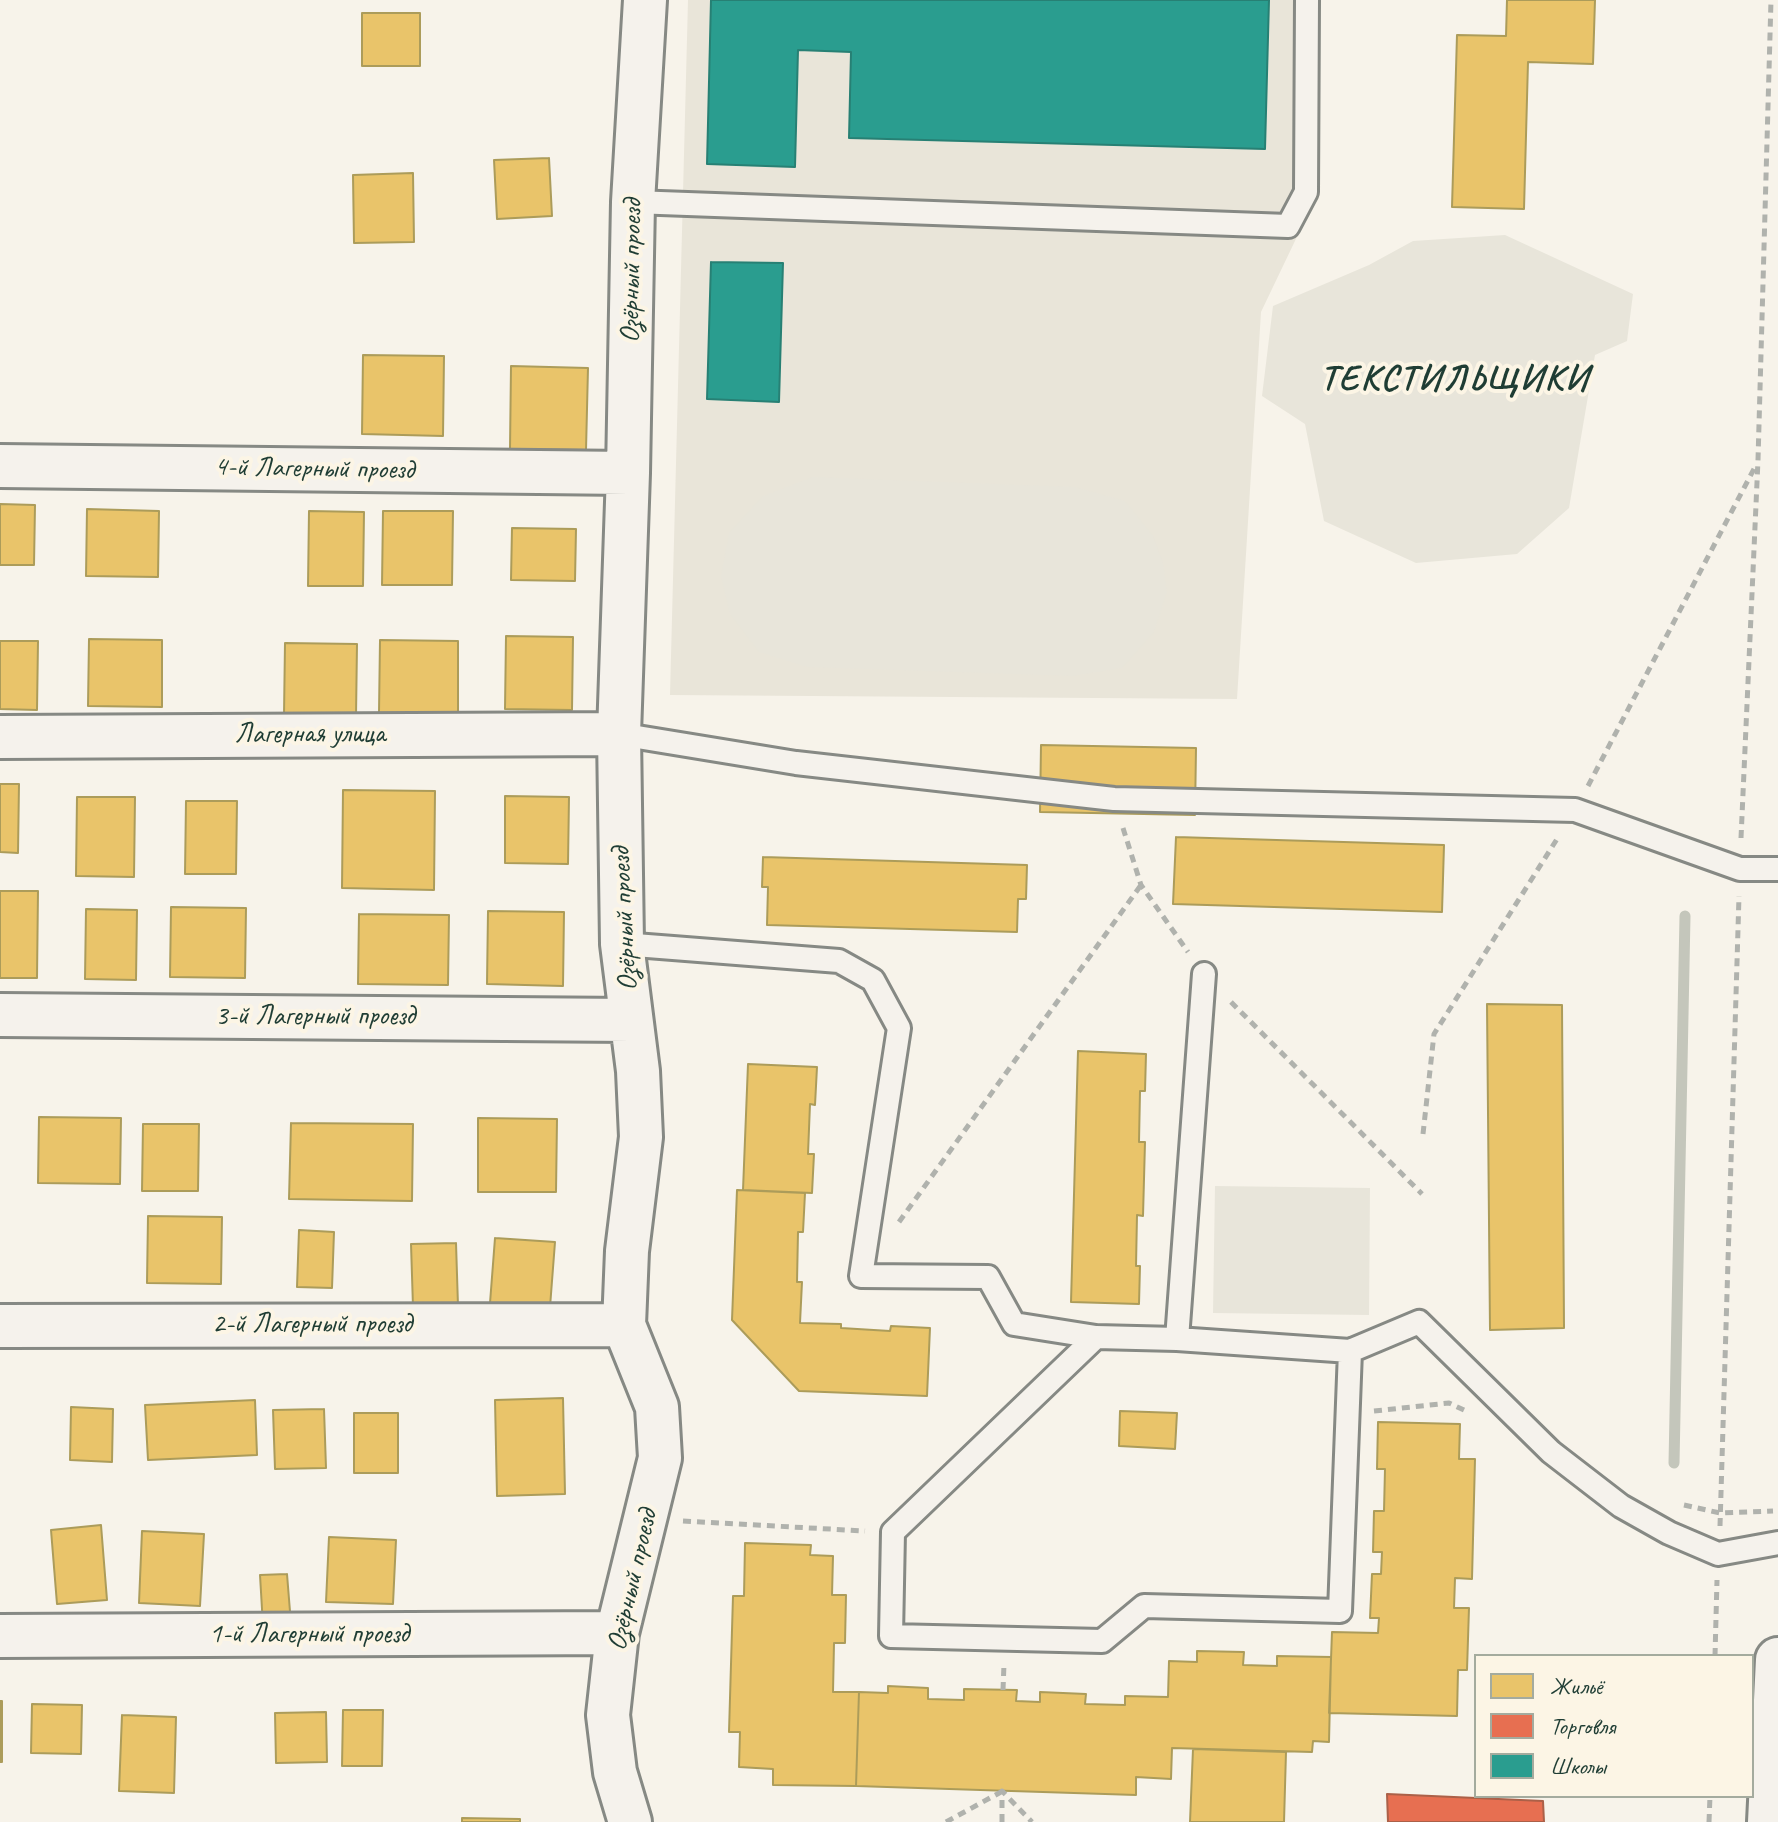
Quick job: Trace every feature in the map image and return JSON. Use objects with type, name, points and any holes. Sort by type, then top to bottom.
[{"type":"street","name":"Озёрный проезд","points":[[630,1822],[615,1772],[608,1715],[617,1633],[660,1458],[657,1407],[624,1325],[627,1251],[641,1137],[638,1071],[622,944],[619,734],[633,202],[645,0]]},
{"type":"street","name":"4-й Лагерный проезд","points":[[0,466],[628,473]]},
{"type":"street","name":"Лагерная улица","points":[[0,737],[619,734]]},
{"type":"street","name":"3-й Лагерный проезд","points":[[0,1015],[631,1020]]},
{"type":"street","name":"2-й Лагерный проезд","points":[[0,1326],[624,1325]]},
{"type":"street","name":"1-й Лагерный проезд","points":[[0,1636],[617,1633]]},
{"type":"street","points":[[1770,1822],[1778,1660]]},
{"type":"lane","points":[[633,202],[1288,226],[1306,192],[1307,0]]},
{"type":"lane","points":[[619,734],[796,763],[1114,799],[1575,810],[1740,869],[1778,869]]},
{"type":"lane","points":[[622,944],[839,961],[873,980],[899,1028],[861,1276],[988,1277],[1014,1324],[1096,1337],[1177,1339],[1350,1351],[1419,1322],[1551,1452],[1621,1506],[1669,1533],[1718,1554],[1778,1543]]},
{"type":"lane","points":[[1177,1339],[1204,974]]},
{"type":"lane","points":[[1096,1337],[893,1532],[891,1636],[1102,1641],[1144,1606],[1340,1611],[1350,1351]]},
{"type":"path","points":[[1715,1654],[1740,869],[1758,460],[1771,0]]},
{"type":"path","points":[[1114,799],[1141,885],[1204,974],[1422,1194]]},
{"type":"path","points":[[897,1226],[1141,885]]},
{"type":"path","points":[[646,1519],[893,1532]]},
{"type":"path","points":[[946,1822],[1002,1791]]},
{"type":"path","points":[[1002,1791],[1002,1822]]},
{"type":"path","points":[[1002,1791],[1032,1822]]},
{"type":"path","points":[[1709,1822],[1710,1798]]},
{"type":"shaded area","points":[[688,0],[1320,0],[1316,197],[1261,312],[1237,699],[670,695]]},
{"type":"shaded area","points":[[1505,235],[1633,294],[1627,341],[1595,355],[1569,508],[1517,554],[1416,563],[1324,521],[1305,424],[1262,396],[1273,306],[1369,265],[1413,241]]},
{"type":"shaded area","points":[[813,477],[1075,487],[1125,501],[1153,536],[1163,563],[1167,592],[1154,632],[1122,668],[1073,676],[807,667],[759,652],[730,614],[721,576],[729,533],[763,496]]},
{"type":"shaded area","points":[[1215,1186],[1370,1188],[1369,1315],[1213,1313]]},
{"type":"building: Жильё","points":[[1507,0],[1595,0],[1593,64],[1528,62],[1524,209],[1452,207],[1457,35],[1506,36]]},
{"type":"building: Жильё","points":[[362,13],[420,13],[420,66],[362,66]]},
{"type":"building: Жильё","points":[[549,158],[552,216],[497,219],[494,160]]},
{"type":"building: Жильё","points":[[413,173],[414,242],[354,243],[353,175]]},
{"type":"building: Жильё","points":[[363,355],[444,356],[443,436],[362,434]]},
{"type":"building: Жильё","points":[[511,366],[588,368],[586,450],[510,449]]},
{"type":"building: Жильё","points":[[0,504],[35,505],[34,565],[0,565]]},
{"type":"building: Жильё","points":[[87,509],[159,511],[158,577],[86,576]]},
{"type":"building: Жильё","points":[[309,511],[364,512],[363,586],[308,586]]},
{"type":"building: Жильё","points":[[383,511],[453,511],[452,585],[382,585]]},
{"type":"building: Жильё","points":[[512,528],[576,529],[575,581],[511,580]]},
{"type":"building: Жильё","points":[[506,636],[573,637],[572,710],[505,709]]},
{"type":"building: Жильё","points":[[89,639],[162,640],[162,707],[88,706]]},
{"type":"building: Жильё","points":[[380,640],[458,641],[458,714],[379,713]]},
{"type":"building: Жильё","points":[[0,641],[38,641],[37,710],[0,709]]},
{"type":"building: Жильё","points":[[285,643],[357,644],[356,716],[284,715]]},
{"type":"building: Жильё","points":[[1041,745],[1196,748],[1195,815],[1040,812]]},
{"type":"building: Жильё","points":[[0,784],[19,784],[18,853],[0,852]]},
{"type":"building: Жильё","points":[[343,790],[435,791],[434,890],[342,888]]},
{"type":"building: Жильё","points":[[505,796],[569,797],[568,864],[505,863]]},
{"type":"building: Жильё","points":[[77,797],[135,797],[134,877],[76,876]]},
{"type":"building: Жильё","points":[[186,801],[237,801],[236,874],[185,874]]},
{"type":"building: Жильё","points":[[1176,837],[1444,845],[1442,912],[1173,904]]},
{"type":"building: Жильё","points":[[763,857],[1027,865],[1026,899],[1018,899],[1017,932],[767,925],[768,887],[762,887]]},
{"type":"building: Жильё","points":[[0,891],[38,891],[37,978],[0,978]]},
{"type":"building: Жильё","points":[[171,907],[246,908],[245,978],[170,977]]},
{"type":"building: Жильё","points":[[86,909],[137,910],[136,980],[85,979]]},
{"type":"building: Жильё","points":[[488,911],[564,912],[563,986],[487,984]]},
{"type":"building: Жильё","points":[[359,914],[449,915],[448,985],[358,984]]},
{"type":"building: Жильё","points":[[1487,1004],[1562,1005],[1564,1328],[1490,1330]]},
{"type":"building: Жильё","points":[[1078,1051],[1146,1054],[1145,1091],[1140,1091],[1139,1142],[1145,1142],[1143,1216],[1137,1215],[1139,1304],[1071,1302]]},
{"type":"building: Жильё","points":[[748,1064],[817,1067],[815,1105],[810,1104],[808,1154],[814,1154],[812,1193],[743,1190]]},
{"type":"building: Жильё","points":[[39,1117],[121,1118],[120,1184],[38,1183]]},
{"type":"building: Жильё","points":[[478,1118],[557,1119],[556,1192],[478,1192]]},
{"type":"building: Жильё","points":[[291,1123],[413,1124],[412,1201],[289,1199]]},
{"type":"building: Жильё","points":[[143,1124],[199,1124],[198,1191],[142,1191]]},
{"type":"building: Жильё","points":[[737,1190],[805,1193],[803,1232],[798,1232],[797,1282],[802,1282],[800,1323],[841,1324],[841,1328],[890,1331],[891,1326],[930,1328],[927,1396],[799,1391],[732,1320]]},
{"type":"building: Жильё","points":[[148,1216],[222,1217],[221,1284],[147,1283]]},
{"type":"building: Жильё","points":[[299,1230],[334,1232],[332,1288],[297,1287]]},
{"type":"building: Жильё","points":[[495,1238],[555,1242],[550,1307],[490,1303]]},
{"type":"building: Жильё","points":[[456,1243],[458,1306],[413,1307],[411,1244]]},
{"type":"building: Жильё","points":[[563,1398],[565,1494],[497,1496],[495,1400]]},
{"type":"building: Жильё","points":[[255,1400],[257,1455],[148,1460],[145,1405]]},
{"type":"building: Жильё","points":[[71,1407],[113,1409],[112,1462],[70,1460]]},
{"type":"building: Жильё","points":[[324,1409],[326,1468],[275,1469],[273,1410]]},
{"type":"building: Жильё","points":[[1120,1411],[1177,1413],[1175,1449],[1119,1446]]},
{"type":"building: Жильё","points":[[354,1413],[398,1413],[398,1473],[354,1473]]},
{"type":"building: Жильё","points":[[1378,1422],[1460,1424],[1459,1459],[1475,1459],[1472,1579],[1455,1578],[1454,1608],[1469,1608],[1467,1670],[1458,1670],[1457,1716],[1329,1713],[1332,1632],[1378,1633],[1379,1618],[1370,1618],[1372,1574],[1381,1574],[1382,1552],[1373,1552],[1374,1511],[1384,1511],[1385,1469],[1377,1469]]},
{"type":"building: Жильё","points":[[101,1525],[107,1600],[57,1604],[51,1530]]},
{"type":"building: Жильё","points":[[142,1531],[204,1534],[200,1606],[139,1603]]},
{"type":"building: Жильё","points":[[329,1537],[396,1540],[393,1604],[326,1602]]},
{"type":"building: Жильё","points":[[745,1543],[811,1545],[810,1555],[833,1556],[832,1595],[846,1595],[845,1643],[834,1643],[833,1692],[859,1692],[856,1786],[773,1785],[773,1769],[739,1767],[740,1732],[729,1732],[733,1596],[744,1596]]},
{"type":"building: Жильё","points":[[287,1574],[291,1624],[263,1626],[260,1575]]},
{"type":"building: Жильё","points":[[1197,1651],[1244,1652],[1243,1665],[1277,1666],[1277,1656],[1331,1657],[1329,1742],[1313,1741],[1312,1752],[1172,1748],[1171,1779],[1136,1777],[1136,1795],[856,1786],[859,1692],[888,1693],[888,1686],[928,1688],[928,1699],[964,1700],[964,1689],[1017,1690],[1016,1701],[1040,1702],[1040,1692],[1086,1694],[1085,1704],[1125,1705],[1125,1696],[1168,1697],[1169,1661],[1197,1662]]},
{"type":"building: Жильё","points":[[2,1701],[2,1762],[0,1762]]},
{"type":"building: Жильё","points":[[32,1704],[82,1705],[81,1754],[31,1753]]},
{"type":"building: Жильё","points":[[343,1710],[383,1710],[382,1766],[342,1766]]},
{"type":"building: Жильё","points":[[326,1712],[327,1762],[276,1763],[275,1713]]},
{"type":"building: Жильё","points":[[122,1715],[176,1717],[174,1793],[119,1791]]},
{"type":"building: Жильё","points":[[1193,1749],[1286,1752],[1284,1822],[1190,1822]]},
{"type":"building: Жильё","points":[[462,1818],[520,1819],[520,1822],[462,1822]]},
{"type":"building: Торговля","points":[[1387,1794],[1543,1801],[1544,1822],[1388,1822]]},
{"type":"building: Школы","points":[[711,0],[1269,0],[1265,149],[849,138],[851,52],[798,50],[795,167],[707,164]]},
{"type":"building: Школы","points":[[711,262],[783,263],[779,402],[707,399]]},
{"type":"waterway","points":[[1674,1463],[1685,916]]},
{"type":"district","name":"ТЕКСТИЛЬЩИКИ","points":[[1455,380]]}]
